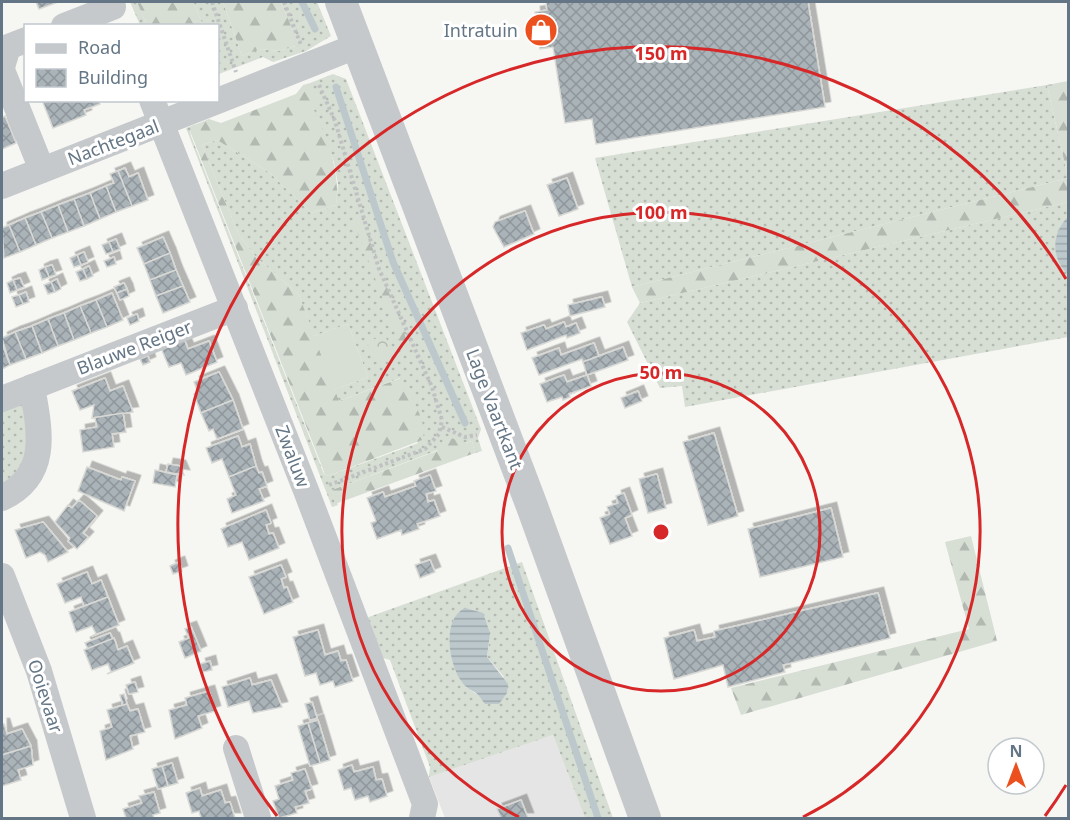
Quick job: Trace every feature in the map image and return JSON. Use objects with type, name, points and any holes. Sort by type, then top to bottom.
[{"type":"street","name":"Lage Vaartkant","points":[[341,2],[541,530],[645,819]]},
{"type":"street","points":[[71,24],[115,11]]},
{"type":"street","name":"Nachtegaal","points":[[219,97],[243,91],[359,45]]},
{"type":"street","points":[[8,51],[42,170]]},
{"type":"street","name":"Nachtegaal","points":[[2,186],[42,170],[157,112],[198,102]]},
{"type":"street","name":"Zwaluw","points":[[157,112],[308,493],[425,804],[423,816]]},
{"type":"street","name":"Blauwe Reiger","points":[[2,399],[235,308]]},
{"type":"street","points":[[2,498],[17,491],[36,465],[41,435],[32,387]]},
{"type":"street","name":"Ooievaar","points":[[2,576],[39,671],[84,819]]},
{"type":"street","points":[[237,748],[258,819]]},
{"type":"path","points":[[212,2],[243,91]]},
{"type":"path","points":[[284,2],[335,121],[379,269],[432,387],[441,412],[442,427],[434,442],[425,449],[308,493]]},
{"type":"path","points":[[442,427],[465,437],[486,431]]},
{"type":"shaded area","points":[[1068,217],[1068,274],[1058,261],[1055,246],[1058,231]]},
{"type":"shaded area","points":[[465,608],[483,613],[490,633],[487,657],[508,684],[507,693],[499,704],[485,704],[457,674],[451,654],[450,632],[457,614]]},
{"type":"shaded area","points":[[553,735],[585,818],[445,818],[429,777]]},
{"type":"green space","points":[[130,2],[137,2],[147,24],[140,24]]},
{"type":"green space","points":[[137,2],[193,2],[203,24],[147,24]]},
{"type":"green space","points":[[193,2],[223,2],[242,56],[261,49],[279,51],[299,45],[281,2],[317,2],[331,36],[306,51],[273,62],[263,57],[219,74],[219,24],[203,24]]},
{"type":"green space","points":[[223,2],[281,2],[299,45],[279,51],[261,49],[242,56]]},
{"type":"green space","points":[[333,74],[346,79],[481,429],[478,438],[482,451],[475,453],[472,441],[438,450],[332,490],[338,505],[332,507],[186,128],[196,124],[190,131],[191,136],[324,474],[328,476],[413,445],[418,443],[400,378],[339,401],[334,390],[368,377],[348,324],[314,336],[299,295],[256,257],[239,235],[202,145],[217,140],[270,173],[311,213],[336,205],[338,184],[334,162],[313,108],[310,83]]},
{"type":"green space","points":[[1068,81],[1068,178],[1047,85]]},
{"type":"green space","points":[[310,83],[319,103],[313,108],[328,143],[335,168],[336,205],[311,213],[270,173],[217,140],[202,145],[239,235],[256,257],[299,295],[339,401],[401,378],[421,417],[424,434],[422,440],[328,476],[325,474],[190,131],[192,126],[209,119],[221,123],[296,94],[303,85]]},
{"type":"green space","points":[[1047,85],[1068,178],[632,287],[595,158]]},
{"type":"green space","points":[[1068,178],[1068,202],[640,303],[632,287]]},
{"type":"green space","points":[[1068,202],[1068,217],[1056,237],[1068,274],[1068,337],[685,407],[682,386],[660,388],[627,322],[640,303]]},
{"type":"green space","points":[[362,220],[410,349],[403,352],[354,223]]},
{"type":"green space","points":[[348,324],[368,377],[334,390],[314,336]]},
{"type":"green space","points":[[385,335],[393,355],[374,362],[367,342]]},
{"type":"green space","points":[[27,396],[28,460],[2,488],[2,406]]},
{"type":"green space","points":[[446,436],[465,443],[472,441],[475,453],[335,504],[332,490],[437,451]]},
{"type":"green space","points":[[971,536],[997,641],[741,715],[731,688],[969,629],[945,542]]},
{"type":"green space","points":[[522,562],[613,818],[585,818],[553,735],[429,777],[430,767],[390,660],[380,657],[366,618]],"holes":[[[451,631],[489,642],[487,657],[504,677],[480,696],[472,691],[460,677],[452,650]]]},
{"type":"building","points":[[36,2],[58,2],[39,9]]},
{"type":"building","points":[[546,2],[808,2],[825,107],[596,144],[592,119],[565,123],[553,47],[540,49],[535,12],[547,10]]},
{"type":"building","points":[[43,102],[100,102],[100,104],[84,110],[86,115],[53,128]]},
{"type":"building","points":[[5,116],[16,143],[2,149],[2,118]]},
{"type":"building","points":[[125,168],[129,177],[138,173],[148,200],[132,206],[118,171]]},
{"type":"building","points":[[118,171],[132,206],[116,212],[106,186],[114,183],[110,174]]},
{"type":"building","points":[[567,178],[578,209],[559,216],[547,185]]},
{"type":"building","points":[[106,186],[116,212],[100,219],[90,193]]},
{"type":"building","points":[[90,193],[100,219],[84,226],[74,199]]},
{"type":"building","points":[[74,199],[84,226],[68,232],[58,205]]},
{"type":"building","points":[[58,205],[68,232],[52,238],[41,212]]},
{"type":"building","points":[[525,211],[534,234],[504,247],[493,227],[495,222]]},
{"type":"building","points":[[41,212],[52,238],[36,245],[25,218]]},
{"type":"building","points":[[25,218],[36,245],[20,252],[9,225]]},
{"type":"building","points":[[9,225],[20,252],[4,258],[2,228]]},
{"type":"building","points":[[163,237],[170,253],[144,264],[137,248]]},
{"type":"building","points":[[116,239],[120,249],[113,252],[109,242]]},
{"type":"building","points":[[109,242],[113,252],[106,254],[102,245]]},
{"type":"building","points":[[84,252],[88,262],[81,265],[77,255]]},
{"type":"building","points":[[170,253],[176,270],[150,280],[144,264]]},
{"type":"building","points":[[77,255],[81,265],[74,267],[70,258]]},
{"type":"building","points":[[114,257],[116,264],[107,267],[104,261]]},
{"type":"building","points":[[52,265],[56,275],[49,277],[45,267]]},
{"type":"building","points":[[89,266],[93,276],[87,279],[83,269]]},
{"type":"building","points":[[45,267],[49,277],[42,280],[39,270]]},
{"type":"building","points":[[83,269],[87,279],[80,281],[76,272]]},
{"type":"building","points":[[176,270],[183,286],[156,296],[150,280]]},
{"type":"building","points":[[20,278],[24,287],[17,290],[13,280]]},
{"type":"building","points":[[57,279],[61,289],[55,292],[51,282]]},
{"type":"building","points":[[13,280],[17,290],[10,293],[7,283]]},
{"type":"building","points":[[51,282],[55,292],[48,294],[44,285]]},
{"type":"building","points":[[124,283],[127,289],[117,293],[114,287]]},
{"type":"building","points":[[183,286],[190,302],[163,313],[156,296]]},
{"type":"building","points":[[127,289],[129,296],[120,300],[117,293]]},
{"type":"building","points":[[26,292],[29,302],[23,304],[19,295]]},
{"type":"building","points":[[112,293],[123,320],[107,327],[96,300]]},
{"type":"building","points":[[19,295],[23,304],[16,307],[12,297]]},
{"type":"building","points":[[602,297],[605,307],[570,316],[568,305]]},
{"type":"building","points":[[96,300],[107,327],[91,333],[80,306]]},
{"type":"building","points":[[80,306],[91,333],[74,340],[64,313]]},
{"type":"building","points":[[64,313],[74,340],[58,346],[48,319]]},
{"type":"building","points":[[137,314],[139,321],[130,325],[127,318]]},
{"type":"building","points":[[48,319],[58,346],[42,353],[32,326]]},
{"type":"building","points":[[564,322],[566,327],[576,323],[580,333],[567,338],[566,335],[527,350],[521,333],[544,325],[546,329]]},
{"type":"building","points":[[32,326],[42,353],[26,359],[15,332]]},
{"type":"building","points":[[15,332],[26,359],[10,365],[2,338]]},
{"type":"building","points":[[184,339],[188,349],[209,341],[217,362],[186,375],[181,363],[169,367],[161,348]]},
{"type":"building","points":[[594,343],[599,356],[583,362],[582,359],[539,375],[532,358],[559,348],[561,355]]},
{"type":"building","points":[[2,344],[10,365],[2,369]]},
{"type":"building","points":[[623,347],[628,360],[587,375],[583,362]]},
{"type":"building","points":[[148,356],[150,362],[143,365],[140,359]]},
{"type":"building","points":[[219,372],[233,400],[201,413],[194,394],[198,392],[194,382]]},
{"type":"building","points":[[564,375],[567,382],[587,375],[591,386],[569,394],[570,397],[563,400],[562,397],[547,402],[540,384]]},
{"type":"building","points":[[105,378],[110,391],[123,386],[133,412],[92,418],[94,405],[80,410],[72,391]]},
{"type":"building","points":[[638,391],[642,401],[625,408],[621,398]]},
{"type":"building","points":[[233,400],[243,429],[217,439],[213,429],[209,431],[201,413]]},
{"type":"building","points":[[123,413],[126,432],[112,434],[114,447],[83,452],[80,430],[97,427],[95,418],[92,418]]},
{"type":"building","points":[[714,433],[738,516],[708,525],[683,442]]},
{"type":"building","points":[[238,436],[242,447],[250,444],[256,466],[229,477],[222,459],[212,463],[206,448]]},
{"type":"building","points":[[168,464],[180,466],[184,475],[166,472]]},
{"type":"building","points":[[256,466],[259,473],[262,472],[267,486],[259,489],[264,501],[232,513],[227,499],[236,495],[229,477]]},
{"type":"building","points":[[87,467],[121,480],[122,477],[135,481],[124,511],[78,491]]},
{"type":"building","points":[[155,470],[177,475],[175,487],[153,483]]},
{"type":"building","points":[[657,474],[666,508],[648,513],[639,479]]},
{"type":"building","points":[[430,475],[436,491],[426,494],[428,502],[434,500],[440,516],[417,524],[419,529],[402,535],[401,530],[377,539],[371,523],[376,521],[367,498],[383,492],[385,497],[416,486],[414,481]]},
{"type":"building","points":[[624,493],[632,515],[625,518],[632,536],[610,544],[600,518],[610,514],[607,507],[618,503],[616,496]]},
{"type":"building","points":[[79,500],[97,516],[83,533],[88,537],[77,549],[68,541],[70,538],[55,522],[68,505],[72,508]]},
{"type":"building","points":[[831,508],[843,557],[760,577],[748,529]]},
{"type":"building","points":[[266,510],[271,523],[266,525],[269,534],[273,533],[279,548],[249,560],[242,542],[228,547],[221,529]]},
{"type":"building","points":[[43,522],[68,552],[48,562],[45,555],[40,552],[26,558],[15,530]]},
{"type":"building","points":[[430,560],[435,572],[420,578],[415,565]]},
{"type":"building","points":[[179,562],[182,571],[173,574],[170,566]]},
{"type":"building","points":[[281,565],[286,577],[281,579],[293,602],[264,614],[249,577]]},
{"type":"building","points":[[87,572],[92,584],[101,580],[108,597],[84,606],[81,597],[65,603],[57,584]]},
{"type":"building","points":[[878,593],[890,638],[783,665],[785,672],[728,687],[723,665],[674,679],[664,638],[694,630],[697,641],[715,637],[714,631]]},
{"type":"building","points":[[108,597],[119,625],[92,636],[96,634],[92,626],[76,632],[69,612]]},
{"type":"building","points":[[191,627],[201,651],[185,658],[179,642],[189,638],[185,629]]},
{"type":"building","points":[[318,630],[325,655],[338,651],[341,661],[346,660],[353,681],[335,687],[333,681],[320,685],[316,673],[305,676],[293,637]]},
{"type":"building","points":[[110,633],[113,639],[88,649],[85,643]]},
{"type":"building","points":[[114,638],[118,650],[127,646],[134,663],[107,674],[111,672],[108,664],[92,670],[84,650]]},
{"type":"building","points":[[210,661],[212,670],[203,672],[200,664]]},
{"type":"building","points":[[250,678],[252,685],[271,680],[282,707],[253,713],[249,701],[228,707],[222,687]]},
{"type":"building","points":[[135,682],[138,692],[129,694],[126,685]]},
{"type":"building","points":[[209,691],[215,711],[198,716],[202,728],[175,739],[169,710],[187,705],[185,698]]},
{"type":"building","points":[[124,694],[127,704],[123,705],[120,695]]},
{"type":"building","points":[[312,702],[317,718],[310,720],[305,704]]},
{"type":"building","points":[[127,704],[130,711],[138,709],[145,732],[130,736],[133,749],[106,760],[100,731],[112,727],[107,710]]},
{"type":"building","points":[[318,720],[330,760],[320,763],[308,723]]},
{"type":"building","points":[[308,723],[320,763],[310,766],[298,726]]},
{"type":"building","points":[[2,724],[7,734],[22,729],[31,746],[2,755]]},
{"type":"building","points":[[31,746],[33,765],[18,770],[21,780],[2,786],[2,755]]},
{"type":"building","points":[[172,763],[178,783],[168,786],[162,766]]},
{"type":"building","points":[[352,765],[354,772],[373,767],[376,780],[382,779],[387,796],[370,802],[368,796],[355,800],[351,788],[344,790],[338,770]]},
{"type":"building","points":[[162,766],[168,786],[158,789],[152,769]]},
{"type":"building","points":[[305,769],[312,789],[305,791],[309,803],[295,807],[297,813],[279,818],[273,801],[279,799],[275,786],[293,780],[291,773]]},
{"type":"building","points":[[200,788],[202,796],[221,790],[225,803],[230,802],[235,818],[201,818],[199,811],[192,813],[186,793]]},
{"type":"building","points":[[154,792],[160,813],[153,815],[154,818],[126,818],[123,809],[142,803],[139,796]]},
{"type":"building","points":[[521,800],[528,818],[501,818],[497,809]]},
{"type":"waterway","points":[[302,2],[315,29]]},
{"type":"waterway","points":[[336,87],[393,262],[465,423]]},
{"type":"waterway","points":[[508,548],[598,818]]},
{"type":"place","name":"Intratuin","points":[[541,30]]}]
